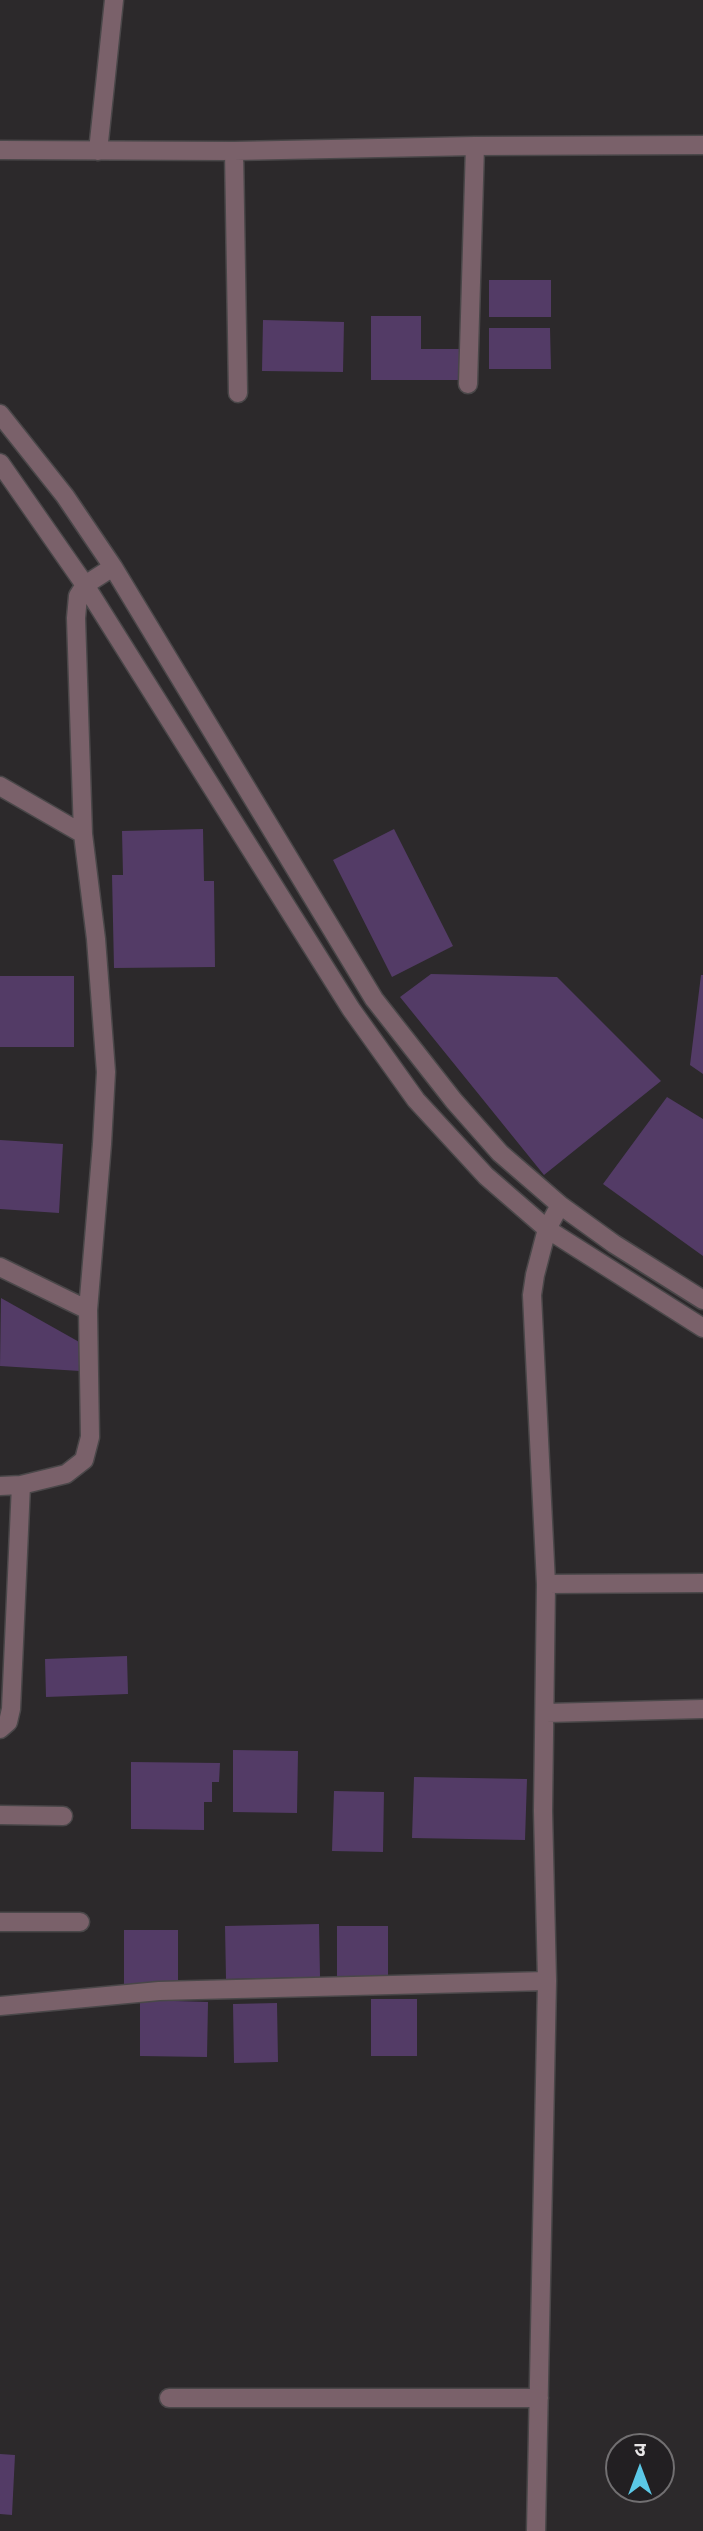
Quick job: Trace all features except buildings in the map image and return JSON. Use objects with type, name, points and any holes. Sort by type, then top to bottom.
[{"type":"street","points":[[98,151],[114,0]]},
{"type":"street","points":[[0,150],[234,151],[703,145]]},
{"type":"street","points":[[468,384],[475,146]]},
{"type":"street","points":[[234,151],[238,393]]},
{"type":"street","points":[[0,414],[57,485],[113,567],[374,999],[454,1101],[500,1153],[560,1205],[614,1244],[703,1300]]},
{"type":"street","points":[[0,463],[85,585],[351,1009],[416,1100],[486,1176],[547,1229],[703,1328]]},
{"type":"street","points":[[0,1486],[20,1485],[66,1474],[84,1460],[90,1437],[88,1310],[106,1072],[96,939],[83,834],[76,618],[78,596],[85,585],[113,567]]},
{"type":"street","points":[[0,786],[83,834]]},
{"type":"street","points":[[537,2531],[547,1981],[543,1811],[545,1584],[532,1295],[547,1229],[560,1205]]},
{"type":"street","points":[[0,1267],[88,1310]]},
{"type":"street","points":[[0,1729],[8,1722],[11,1709],[20,1485]]},
{"type":"street","points":[[545,1584],[703,1583]]},
{"type":"street","points":[[545,1713],[703,1709]]},
{"type":"street","points":[[0,1815],[63,1816]]},
{"type":"street","points":[[0,1922],[80,1922]]},
{"type":"street","points":[[0,2006],[159,1991],[547,1981]]},
{"type":"street","points":[[169,2398],[539,2398]]}]
